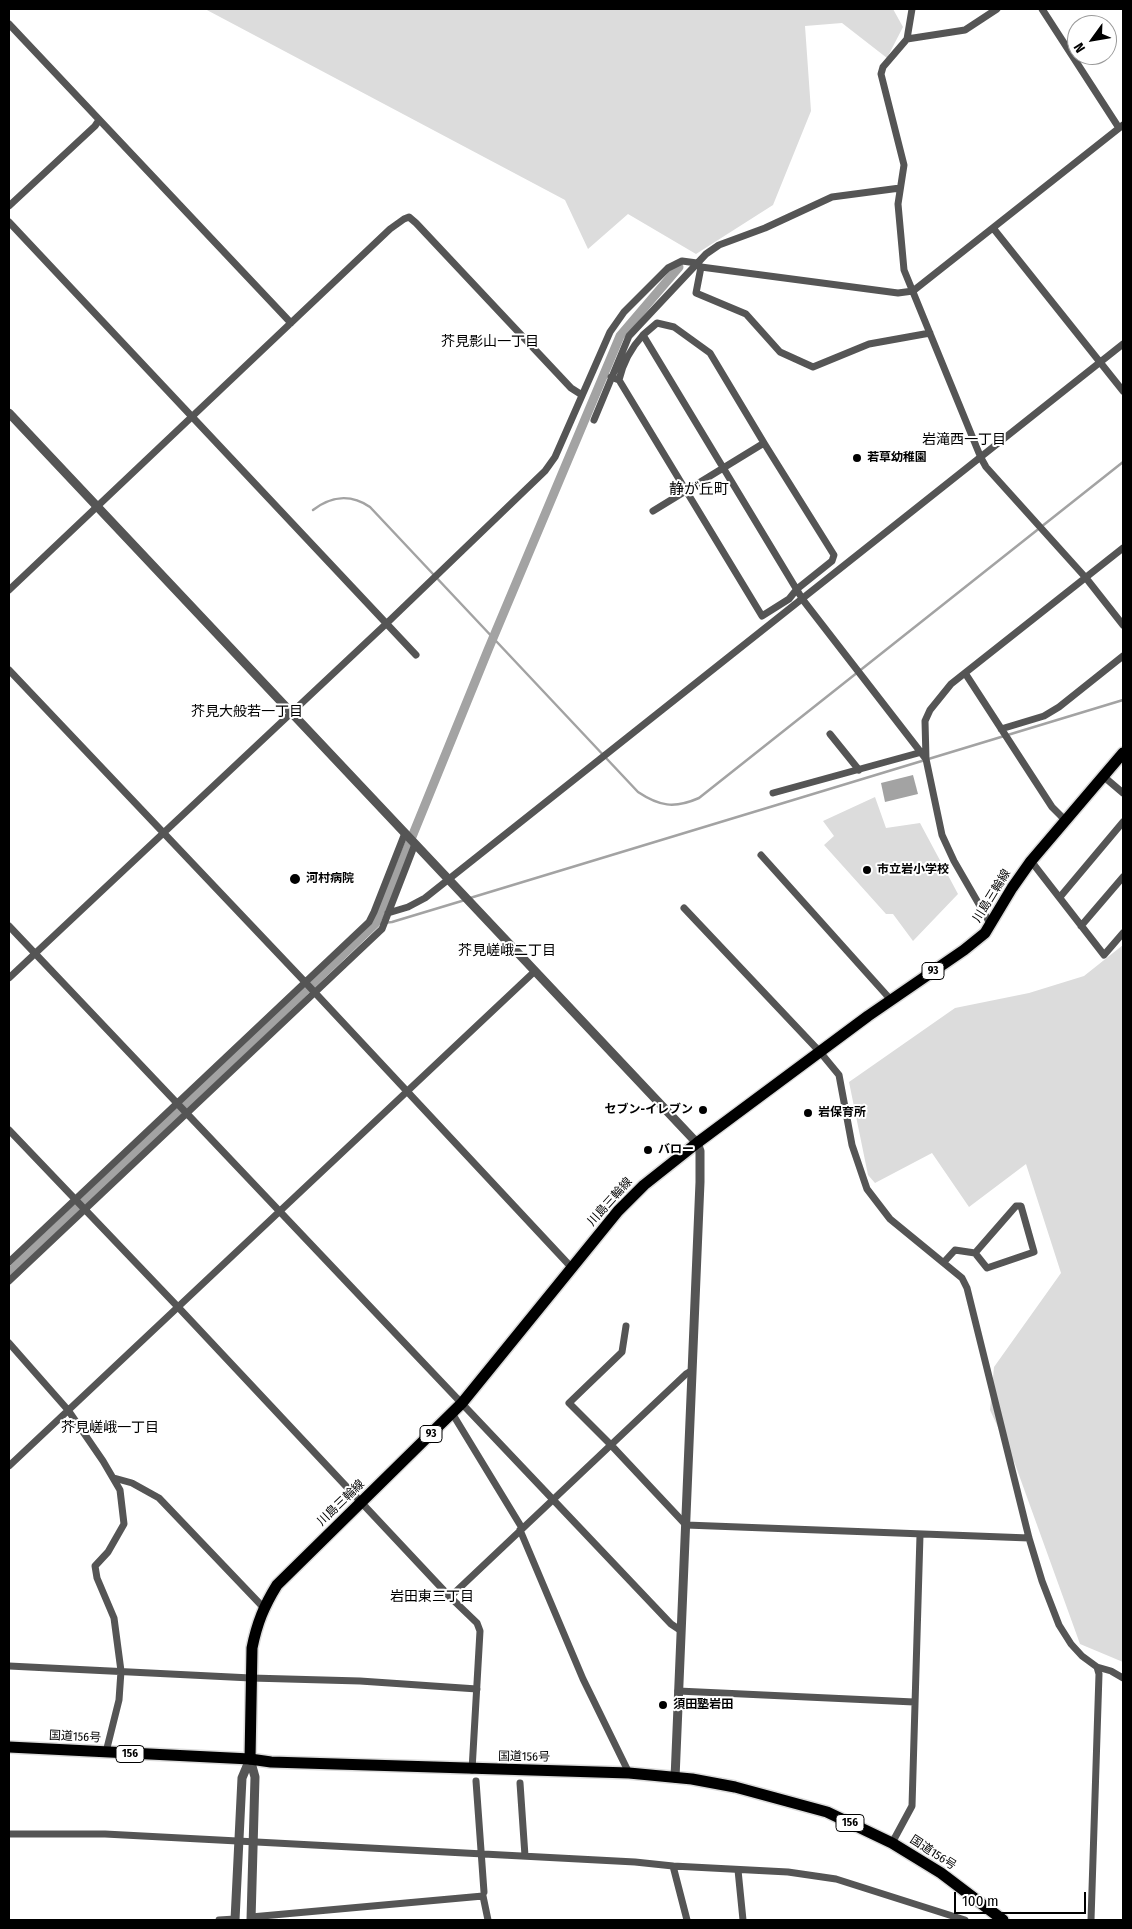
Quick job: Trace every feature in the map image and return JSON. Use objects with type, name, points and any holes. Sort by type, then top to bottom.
[{"type":"main road","name":"川島三輪線","points":[[250,1759],[252,1648],[255,1631],[263,1608],[278,1585],[462,1403],[618,1211],[644,1185],[697,1143],[820,1052],[964,950],[985,933],[1031,861],[1123,753]]},
{"type":"main road","name":"国道156号","points":[[9,1748],[250,1759],[271,1762],[629,1774],[674,1778],[735,1787],[827,1812],[892,1843],[940,1874],[1003,1920]]},
{"type":"street","points":[[912,9],[907,39],[883,67],[881,74],[904,165],[898,204],[904,270],[986,467],[1086,578],[1123,626]]},
{"type":"street","points":[[907,39],[965,30],[997,9]]},
{"type":"street","points":[[9,978],[387,623],[545,471],[555,457],[610,332],[624,312],[668,268],[682,261],[898,293],[913,291],[1121,126],[1042,9]]},
{"type":"street","points":[[9,24],[290,323]]},
{"type":"street","points":[[9,206],[95,126],[99,120]]},
{"type":"street","points":[[594,420],[629,336],[719,245],[765,228],[832,197],[900,188]]},
{"type":"street","points":[[9,590],[390,229],[409,217],[571,388],[582,394]]},
{"type":"street","points":[[9,222],[416,655]]},
{"type":"street","points":[[994,228],[1123,391]]},
{"type":"street","points":[[699,265],[696,293],[746,314],[780,352],[813,368],[869,344],[930,333]]},
{"type":"street","points":[[611,377],[619,380],[762,616],[789,599],[797,589],[832,561],[834,556],[710,353],[674,327],[657,323],[636,343],[623,365],[619,380]]},
{"type":"street","points":[[643,335],[803,600],[924,755]]},
{"type":"street","points":[[388,913],[408,907],[425,898],[803,600],[1123,344]]},
{"type":"street","points":[[9,413],[697,1143],[700,1151],[700,1182],[694,1355],[691,1371],[674,1778]]},
{"type":"street","points":[[653,511],[764,443]]},
{"type":"street","points":[[991,925],[942,835],[924,755],[926,721],[930,710],[951,684],[1123,548]]},
{"type":"street","points":[[1001,729],[1044,716],[1059,707],[1123,656]]},
{"type":"street","points":[[9,670],[162,834],[305,982],[572,1268]]},
{"type":"street","points":[[965,673],[1052,807],[1065,820]]},
{"type":"street","points":[[830,734],[859,770]]},
{"type":"street","points":[[773,793],[924,755]]},
{"type":"street","points":[[1103,776],[1123,793]]},
{"type":"street","points":[[1060,897],[1123,822]]},
{"type":"street","points":[[9,1262],[369,922],[405,833]]},
{"type":"street","points":[[9,1281],[382,929],[416,844]]},
{"type":"street","points":[[761,856],[891,1000]]},
{"type":"street","points":[[1031,861],[1104,955],[1123,933]]},
{"type":"street","points":[[1081,926],[1123,876]]},
{"type":"street","points":[[684,908],[820,1052],[839,1075],[852,1144],[867,1189],[890,1219],[962,1278],[967,1288],[1029,1538],[1042,1581],[1059,1625],[1071,1644],[1082,1656],[1097,1667],[1111,1670],[1123,1678]]},
{"type":"street","points":[[9,926],[552,1500],[671,1624],[680,1630]]},
{"type":"street","points":[[9,1466],[535,971]]},
{"type":"street","points":[[9,1130],[86,1209],[450,1597],[477,1623],[480,1631],[472,1770]]},
{"type":"street","points":[[944,1262],[955,1250],[975,1253],[987,1268],[1034,1252],[1021,1206],[1016,1206],[975,1253]]},
{"type":"street","points":[[626,1326],[622,1352],[569,1403],[686,1525],[1029,1538]]},
{"type":"street","points":[[9,1343],[68,1410],[114,1478],[120,1490],[124,1524],[108,1552],[95,1566],[97,1578],[114,1618],[121,1671],[119,1700],[106,1752]]},
{"type":"street","points":[[450,1597],[691,1371]]},
{"type":"street","points":[[452,1412],[521,1529],[583,1679],[629,1774]]},
{"type":"street","points":[[114,1478],[132,1483],[159,1498],[263,1608]]},
{"type":"street","points":[[892,1843],[912,1806],[920,1535]]},
{"type":"street","points":[[9,1666],[250,1678],[360,1681],[477,1689]]},
{"type":"street","points":[[1091,1920],[1099,1674],[1097,1667]]},
{"type":"street","points":[[678,1692],[914,1702]]},
{"type":"street","points":[[219,1920],[235,1919],[242,1778],[250,1759]]},
{"type":"street","points":[[250,1759],[255,1777],[251,1919],[483,1896],[488,1920]]},
{"type":"street","points":[[476,1781],[484,1892]]},
{"type":"street","points":[[520,1783],[525,1856]]},
{"type":"street","points":[[9,1834],[105,1834],[636,1862],[673,1866],[788,1872],[836,1879],[965,1920]]},
{"type":"street","points":[[673,1866],[687,1920]]},
{"type":"street","points":[[738,1870],[743,1920]]},
{"type":"shaded area","points":[[205,9],[893,9],[903,27],[887,58],[842,23],[805,26],[811,111],[773,205],[696,254],[628,214],[588,249],[565,200]]},
{"type":"shaded area","points":[[913,775],[918,794],[885,802],[881,783]]},
{"type":"shaded area","points":[[875,797],[886,828],[920,823],[958,894],[913,941],[893,914],[886,914],[824,845],[834,836],[823,821]]},
{"type":"shaded area","points":[[1123,945],[1123,1662],[1080,1644],[1015,1464],[990,1410],[994,1367],[1061,1273],[1026,1164],[969,1207],[932,1153],[875,1183],[868,1175],[849,1082],[955,1008],[1029,993],[1084,976]]},
{"type":"waterway","points":[[9,1273],[375,924],[620,336],[679,267]]},
{"type":"waterway","points":[[313,510],[320,505],[341,498],[356,500],[370,507],[638,792],[660,803],[674,805],[699,798],[1123,462]]},
{"type":"waterway","points":[[470,898],[1123,700]]},
{"type":"waterway","points":[[375,924],[392,922],[465,900]]},
{"type":"place","name":"若草幼稚園","points":[[857,458]]},
{"type":"place","name":"市立岩小学校","points":[[867,870]]},
{"type":"place","name":"河村病院","points":[[295,879]]},
{"type":"place","name":"セブン-イレブン","points":[[703,1110]]},
{"type":"place","name":"岩保育所","points":[[808,1113]]},
{"type":"place","name":"バロー","points":[[648,1150]]},
{"type":"place","name":"須田塾岩田","points":[[663,1705]]},
{"type":"district","name":"芥見影山一丁目","points":[[490,342]]},
{"type":"district","name":"岩滝西一丁目","points":[[964,440]]},
{"type":"district","name":"静が丘町","points":[[699,490]]},
{"type":"district","name":"芥見大般若一丁目","points":[[247,712]]},
{"type":"district","name":"芥見嵯峨二丁目","points":[[507,951]]},
{"type":"district","name":"芥見嵯峨一丁目","points":[[110,1428]]},
{"type":"district","name":"岩田東三丁目","points":[[432,1597]]}]
